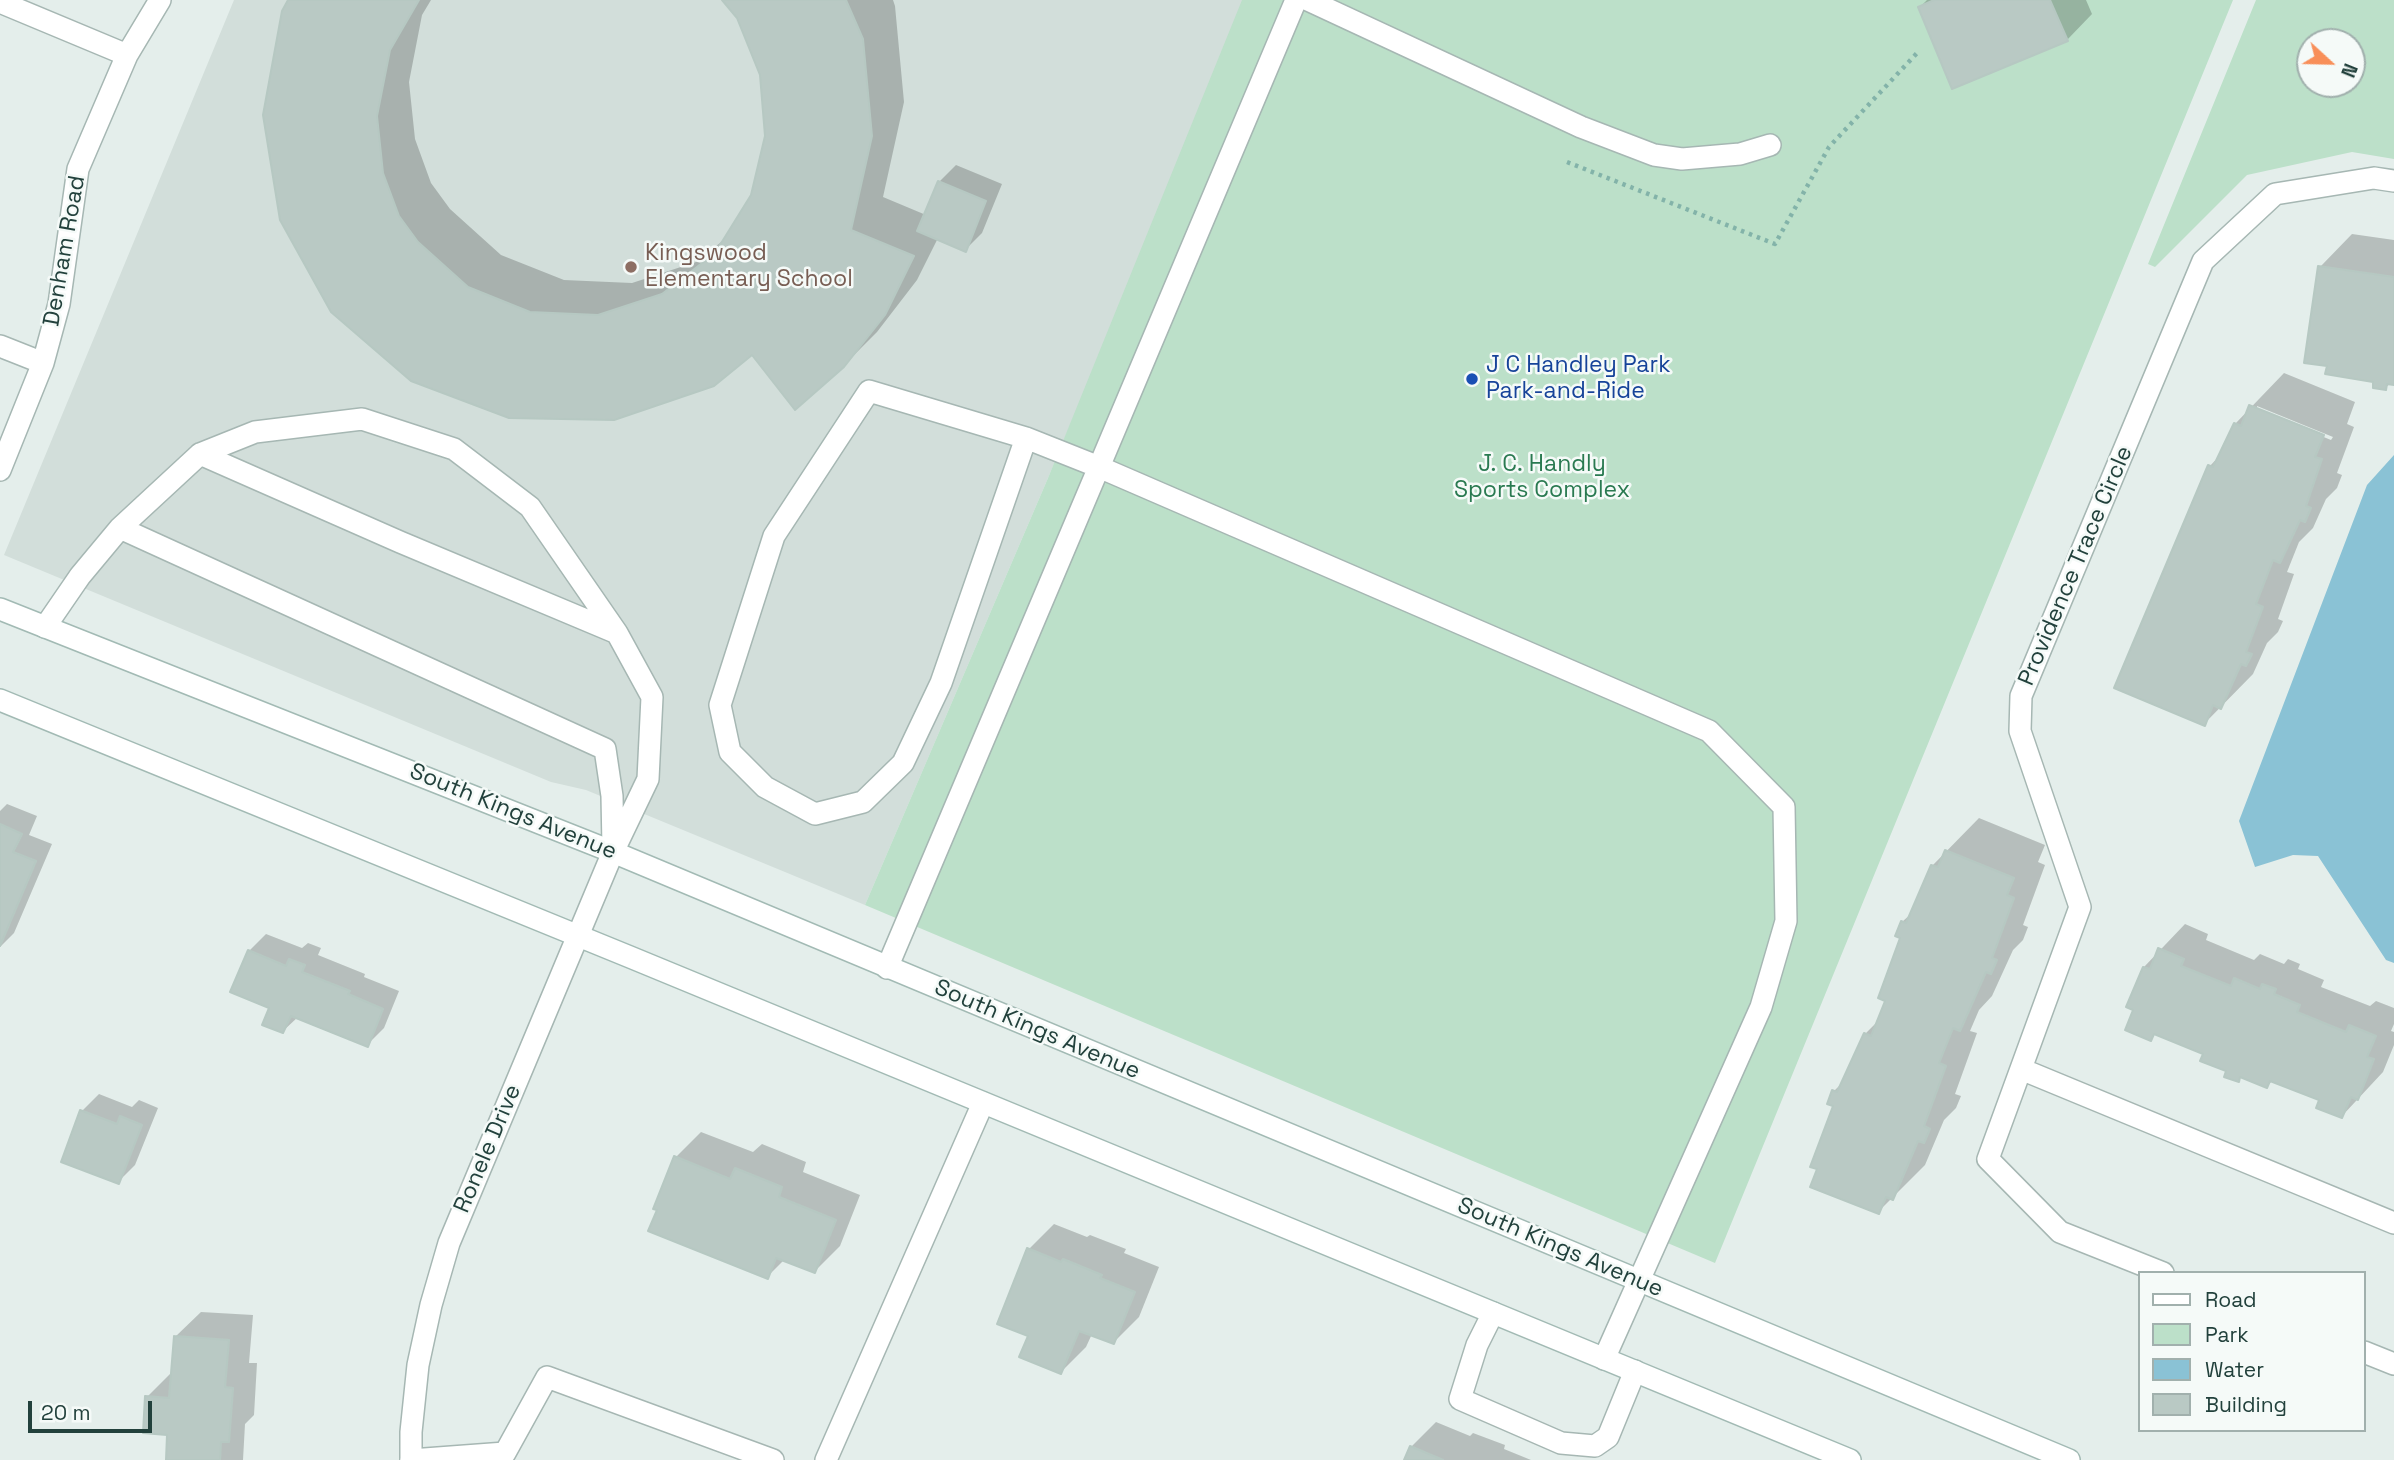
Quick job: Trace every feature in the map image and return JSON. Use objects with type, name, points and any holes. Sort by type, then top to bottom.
[{"type":"main road","name":"Denham Road","points":[[0,470],[43,363],[59,304],[78,169],[127,55],[160,0]]},
{"type":"main road","points":[[887,968],[1296,0]]},
{"type":"main road","points":[[1308,0],[1581,127],[1654,155],[1682,159],[1740,154],[1770,145]]},
{"type":"main road","points":[[0,2],[127,55]]},
{"type":"main road","name":"Providence Trace Circle","points":[[2158,1271],[2060,1232],[1988,1159],[2080,907],[2020,731],[2021,696],[2203,261],[2275,194],[2374,178],[2394,181]]},
{"type":"main road","points":[[0,346],[43,363]]},
{"type":"main road","points":[[1026,438],[941,683],[903,763],[863,802],[815,814],[765,787],[730,752],[720,705],[774,536],[869,391],[1026,438],[1099,467],[1709,730],[1784,807],[1786,920],[1761,1007],[1604,1359]]},
{"type":"main road","name":"Ronele Drive","points":[[200,454],[255,432],[362,419],[454,449],[530,507],[617,633],[652,697],[648,779],[613,852],[449,1242],[418,1364],[411,1460]]},
{"type":"main road","points":[[45,627],[80,576],[120,528],[200,454],[617,633]]},
{"type":"main road","points":[[120,528],[605,749],[611,796],[613,852]]},
{"type":"main road","name":"South Kings Avenue","points":[[0,609],[613,852],[2069,1460]]},
{"type":"main road","points":[[0,701],[579,936],[1850,1460]]},
{"type":"main road","points":[[2021,1069],[2394,1223]]},
{"type":"main road","points":[[826,1460],[983,1104]]},
{"type":"main road","points":[[1493,1312],[1477,1345],[1460,1399],[1561,1443],[1595,1446],[1608,1437],[1635,1371]]},
{"type":"main road","points":[[2366,1353],[2394,1364]]},
{"type":"main road","points":[[411,1460],[505,1453],[547,1377],[773,1460]]},
{"type":"shaded area","name":"Kingswood Elementary School","points":[[234,0],[1250,0],[865,905],[586,790],[551,782],[4,555]]},
{"type":"green space","name":"J. C. Handly Sports Complex","points":[[1242,0],[2233,0],[1715,1263],[865,905],[1048,478]]},
{"type":"green space","points":[[2256,0],[2394,0],[2394,159],[2352,152],[2247,175],[2155,267],[2148,264]]},
{"type":"water","points":[[2394,455],[2394,963],[2386,960],[2318,856],[2293,855],[2255,867],[2239,821],[2367,485]]},
{"type":"building","points":[[288,0],[419,0],[390,50],[377,116],[383,173],[399,216],[418,242],[468,287],[530,312],[598,315],[662,294],[715,253],[751,195],[765,136],[760,75],[737,18],[722,0],[846,0],[863,39],[872,136],[851,230],[914,256],[885,315],[844,367],[795,410],[752,355],[714,386],[614,420],[509,418],[411,381],[331,312],[280,220],[263,115],[282,11]]},
{"type":"building","points":[[1934,0],[2050,0],[2068,41],[1952,89],[1918,7]]},
{"type":"building","points":[[938,181],[986,201],[966,252],[917,231]]},
{"type":"building","points":[[2318,266],[2394,277],[2394,385],[2387,384],[2386,390],[2373,388],[2373,382],[2325,374],[2327,366],[2304,363]]},
{"type":"building","points":[[2249,405],[2324,435],[2315,457],[2322,459],[2306,506],[2311,508],[2305,522],[2300,520],[2280,563],[2273,560],[2256,604],[2263,607],[2246,652],[2252,654],[2246,666],[2241,664],[2221,709],[2213,705],[2205,726],[2114,688],[2208,465],[2213,467],[2234,423],[2241,426]]},
{"type":"building","points":[[0,824],[22,834],[13,852],[36,861],[0,946]]},
{"type":"building","points":[[1945,850],[2014,878],[2007,895],[2014,898],[1992,958],[1997,960],[1991,974],[1986,972],[1960,1031],[1953,1028],[1939,1063],[1946,1066],[1924,1126],[1930,1129],[1924,1143],[1918,1141],[1893,1200],[1886,1197],[1879,1214],[1810,1187],[1817,1169],[1810,1167],[1833,1106],[1827,1104],[1832,1090],[1837,1092],[1864,1033],[1871,1036],[1885,1001],[1878,998],[1900,938],[1895,936],[1901,921],[1906,923],[1931,865],[1938,867]]},
{"type":"building","points":[[2158,948],[2184,959],[2181,966],[2231,986],[2234,978],[2260,989],[2262,984],[2276,989],[2274,994],[2300,1005],[2297,1012],[2346,1032],[2349,1025],[2376,1036],[2367,1057],[2374,1059],[2358,1100],[2351,1097],[2342,1118],[2316,1108],[2319,1100],[2270,1081],[2267,1088],[2240,1077],[2239,1082],[2224,1077],[2226,1071],[2200,1061],[2203,1054],[2154,1034],[2151,1041],[2125,1030],[2133,1010],[2126,1007],[2143,967],[2150,969]]},
{"type":"building","points":[[248,950],[286,966],[289,959],[305,965],[302,972],[350,991],[348,994],[383,1009],[368,1047],[291,1016],[283,1033],[262,1025],[269,1008],[230,992]]},
{"type":"building","points":[[80,1110],[117,1124],[120,1116],[142,1125],[119,1184],[61,1162]]},
{"type":"building","points":[[674,1156],[730,1179],[735,1168],[782,1187],[779,1197],[836,1220],[815,1273],[776,1258],[768,1279],[648,1231],[657,1210],[653,1209]]},
{"type":"building","points":[[1027,1248],[1061,1262],[1063,1259],[1135,1292],[1114,1344],[1079,1331],[1061,1374],[1019,1357],[1028,1336],[997,1324]]},
{"type":"building","points":[[174,1336],[229,1340],[225,1387],[233,1388],[229,1442],[221,1442],[220,1460],[166,1460],[167,1435],[143,1433],[145,1396],[169,1398]]},
{"type":"building","points":[[1410,1446],[1443,1460],[1404,1460]]},
{"type":"place","name":"Kingswood Elementary School","points":[[631,267]]},
{"type":"place","name":"J C Handley Park Park-and-Ride","points":[[1472,379]]}]
